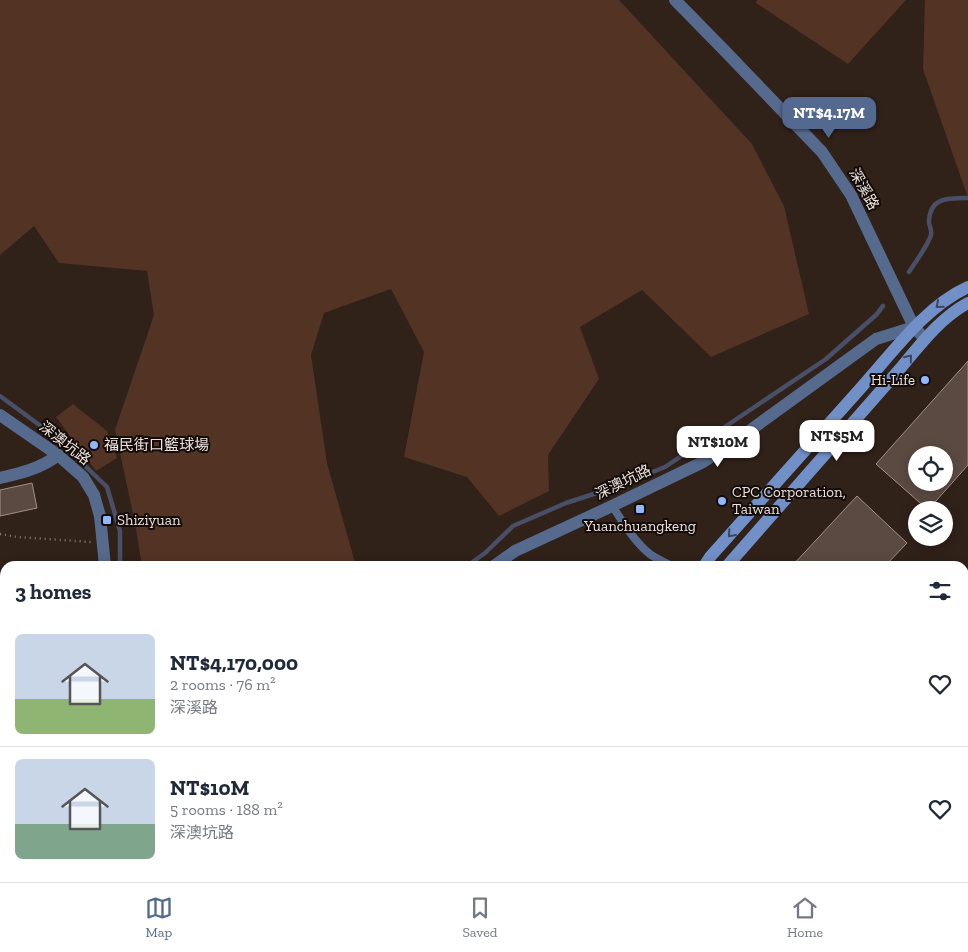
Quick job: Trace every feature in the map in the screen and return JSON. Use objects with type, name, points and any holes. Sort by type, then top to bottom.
[{"type":"main road","name":"深澳坑路","points":[[914,327],[943,301],[968,287]]},
{"type":"main road","points":[[731,561],[900,370],[925,339],[955,310],[968,303]]},
{"type":"main road","points":[[707,561],[914,327]]},
{"type":"street","name":"深溪路","points":[[675,0],[822,152],[851,195],[914,327]]},
{"type":"street","points":[[914,327],[925,339]]},
{"type":"street","name":"深澳坑路","points":[[501,561],[515,551],[703,462],[745,434],[876,339],[914,327]]},
{"type":"street","name":"深澳坑路","points":[[0,416],[58,455],[83,476],[94,495],[100,516],[104,561]]},
{"type":"street","points":[[0,478],[26,472],[49,462],[58,455]]},
{"type":"lane","points":[[612,506],[633,536],[644,548],[661,561]]},
{"type":"path","points":[[0,534],[102,543]]},
{"type":"shaded area","points":[[0,0],[619,0],[752,144],[784,206],[809,314],[711,357],[642,290],[580,327],[599,379],[548,455],[549,491],[499,516],[467,477],[404,457],[424,352],[391,289],[324,313],[311,355],[327,463],[355,561],[141,561],[115,430],[154,315],[147,271],[59,263],[34,226],[0,255]]},
{"type":"shaded area","points":[[757,0],[906,0],[848,64],[756,3]]},
{"type":"shaded area","points":[[925,0],[968,0],[968,198],[923,69]]},
{"type":"shaded area","name":"福民街口籃球場","points":[[73,404],[107,431],[117,458],[96,471],[56,417]]},
{"type":"building","points":[[968,361],[968,465],[953,482],[953,446],[908,446],[908,491],[945,491],[936,501],[918,501],[876,464]]},
{"type":"building","points":[[32,483],[37,508],[0,516],[0,490]]},
{"type":"building","points":[[857,496],[907,543],[890,561],[797,561]]},
{"type":"waterway","points":[[909,272],[931,235],[929,223],[932,208],[947,199],[968,198]]},
{"type":"waterway","points":[[474,561],[513,526],[566,503],[612,488],[665,467],[826,359],[876,315],[883,306]]},
{"type":"waterway","points":[[0,396],[53,435],[107,487],[120,531],[120,561]]},
{"type":"place","name":"Hi-Life","points":[[925,380]]},
{"type":"place","name":"福民街口籃球場","points":[[94,445]]},
{"type":"place","name":"CPC Corporation, Taiwan","points":[[722,501]]},
{"type":"place","name":"Yuanchuangkeng","points":[[640,509]]},
{"type":"place","name":"Shiziyuan","points":[[107,520]]}]
